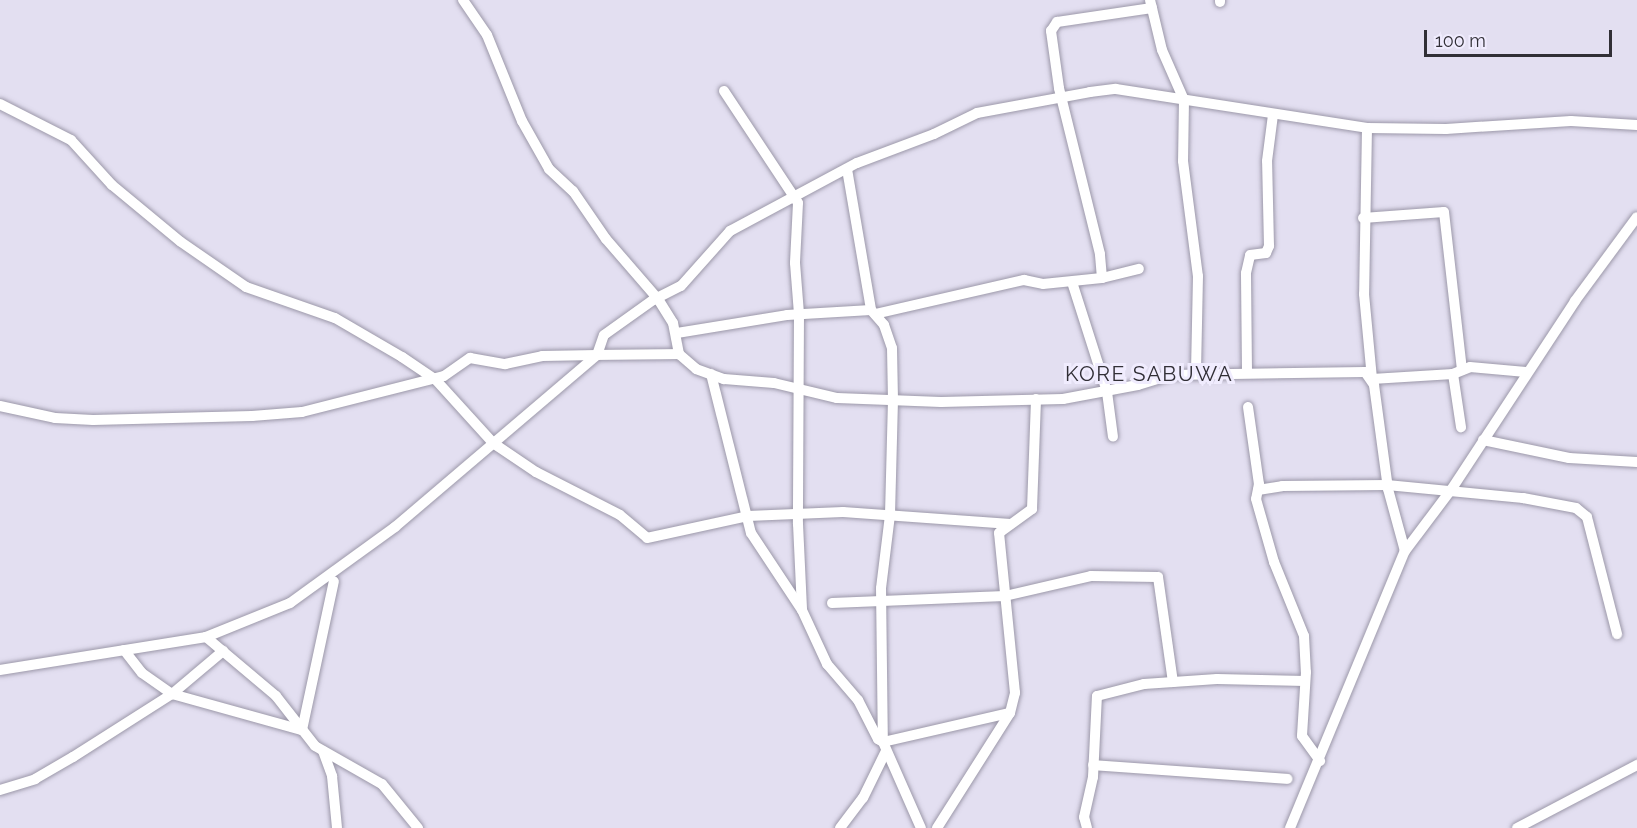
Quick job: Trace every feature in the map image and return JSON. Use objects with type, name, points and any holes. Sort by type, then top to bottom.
[{"type":"street","points":[[463,0],[486,35],[522,121],[549,169],[573,191],[606,239],[658,299],[677,333],[679,354]]},
{"type":"street","points":[[1102,278],[1100,254],[1062,99],[1051,31],[1057,22],[1151,4],[1162,50],[1184,100],[1183,161],[1198,276],[1196,374]]},
{"type":"street","points":[[0,670],[206,637],[290,603],[395,527],[597,355],[604,335],[681,286],[730,231],[795,199],[848,169],[977,113],[1116,90],[1367,128],[1446,129],[1571,121],[1637,125]]},
{"type":"street","points":[[724,91],[795,199],[799,314],[798,515],[802,610]]},
{"type":"street","points":[[0,104],[71,140],[112,185],[181,242],[246,287],[335,318],[435,379],[493,443],[536,472],[620,515],[646,538],[748,516],[843,512],[1011,524]]},
{"type":"street","points":[[1247,371],[1246,273],[1250,255],[1266,252],[1269,246],[1267,161],[1273,115]]},
{"type":"street","points":[[1367,128],[1363,218],[1364,294],[1372,379],[1380,412],[1387,485],[1405,552]]},
{"type":"street","points":[[840,828],[863,798],[885,746],[881,600],[890,515],[893,400],[892,348],[884,325],[873,312],[848,169]]},
{"type":"street","points":[[1363,218],[1444,212],[1461,427]]},
{"type":"street","points":[[1290,828],[1320,761],[1405,552],[1451,490],[1526,372],[1637,217]]},
{"type":"street","points":[[677,333],[799,314],[873,312],[1024,280],[1043,285],[1102,278],[1139,269]]},
{"type":"street","points":[[1072,282],[1107,392],[1113,437]]},
{"type":"street","points":[[0,406],[55,418],[84,419],[252,416],[302,412],[435,379],[470,358],[505,364],[542,357],[597,355],[679,354],[696,369],[711,374],[799,388],[837,398],[893,400],[1036,399],[1107,392],[1170,375],[1247,371],[1365,372],[1372,379],[1458,372],[1470,367],[1526,372]]},
{"type":"street","points":[[711,374],[751,533],[802,610],[826,664],[858,700],[878,739],[885,746],[921,828]]},
{"type":"street","points":[[937,828],[1010,713],[1016,693],[999,533],[1032,509],[1036,399]]},
{"type":"street","points":[[1248,407],[1258,490],[1256,499],[1274,562],[1304,636],[1305,681],[1302,736],[1320,761]]},
{"type":"street","points":[[1483,440],[1569,458],[1637,462]]},
{"type":"street","points":[[1258,490],[1292,486],[1387,485],[1523,498],[1576,508],[1587,517],[1617,634]]},
{"type":"street","points":[[832,603],[1005,596],[1091,576],[1158,577],[1173,682]]},
{"type":"street","points":[[302,730],[334,581]]},
{"type":"street","points":[[206,637],[276,696],[302,730],[323,750],[381,784],[418,828]]},
{"type":"street","points":[[124,650],[142,673],[172,694],[302,730]]},
{"type":"street","points":[[0,790],[35,778],[172,694],[223,651]]},
{"type":"street","points":[[1087,828],[1084,817],[1093,765],[1097,696],[1144,684],[1305,681]]},
{"type":"street","points":[[885,746],[1010,713]]},
{"type":"street","points":[[323,750],[337,804],[337,828]]},
{"type":"street","points":[[1093,765],[1287,779]]},
{"type":"street","points":[[1517,828],[1637,765]]},
{"type":"district","name":"KORE SABUWA","points":[[1149,374]]}]
